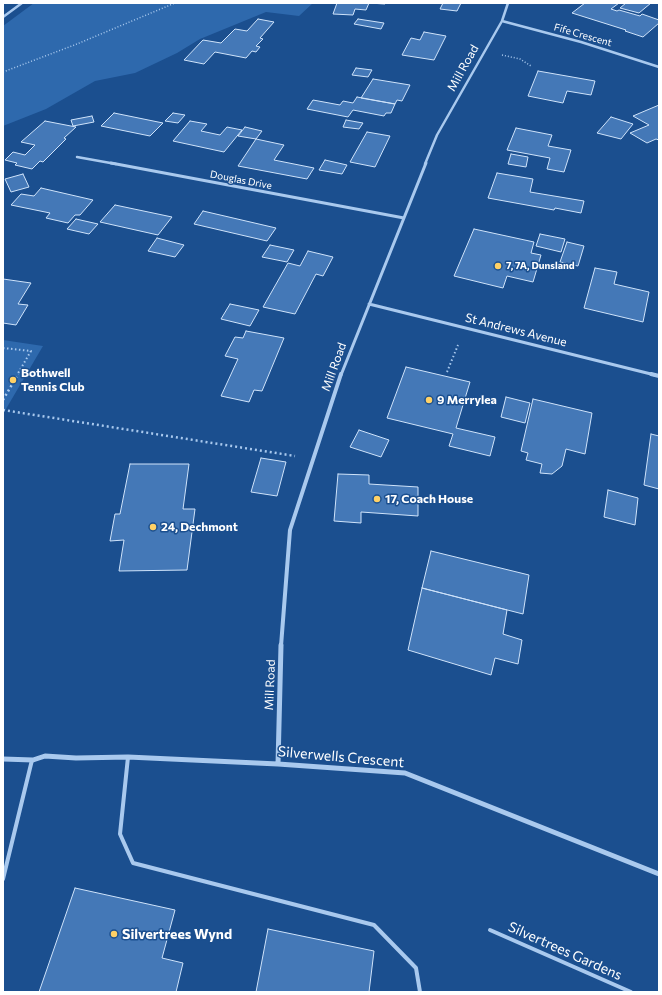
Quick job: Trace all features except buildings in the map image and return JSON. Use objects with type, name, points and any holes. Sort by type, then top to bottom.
[{"type":"street","points":[[3,17],[22,3]]},
{"type":"street","name":"Mill Road","points":[[278,764],[282,622],[290,530],[344,365],[437,135],[502,21],[508,3]]},
{"type":"street","name":"Fife Crescent","points":[[502,21],[580,42],[659,67]]},
{"type":"street","name":"Douglas Drive","points":[[77,157],[404,218]]},
{"type":"street","name":"St Andrews Avenue","points":[[369,304],[659,376]]},
{"type":"street","name":"Silverwells Crescent","points":[[3,759],[33,760],[45,756],[76,758],[128,758],[278,764],[405,773],[659,874]]},
{"type":"lane","points":[[128,758],[120,834],[133,863],[374,925],[416,968],[420,992]]},
{"type":"lane","points":[[3,879],[33,760]]},
{"type":"lane","name":"Silvertrees Gardens","points":[[490,930],[631,992]]},
{"type":"path","points":[[3,72],[77,44],[175,3]]},
{"type":"path","points":[[484,51],[520,59],[531,66]]},
{"type":"path","points":[[447,372],[466,328]]},
{"type":"path","points":[[3,348],[31,352],[3,400]]},
{"type":"path","points":[[3,410],[313,459]]},
{"type":"shaded area","points":[[34,3],[313,3],[299,16],[266,12],[200,39],[177,53],[135,73],[95,81],[46,109],[3,126],[3,26]]},
{"type":"shaded area","name":"Bothwell Tennis Club","points":[[3,340],[43,346],[3,414]]},
{"type":"place","name":"7, 7A, Dunsland","points":[[498,266]]},
{"type":"place","name":"Bothwell Tennis Club","points":[[13,380]]},
{"type":"place","name":"9 Merrylea","points":[[429,400]]},
{"type":"place","name":"17, Coach House","points":[[377,499]]},
{"type":"place","name":"24, Dechmont","points":[[153,527]]},
{"type":"place","name":"Silvertrees Wynd","points":[[114,934]]}]
